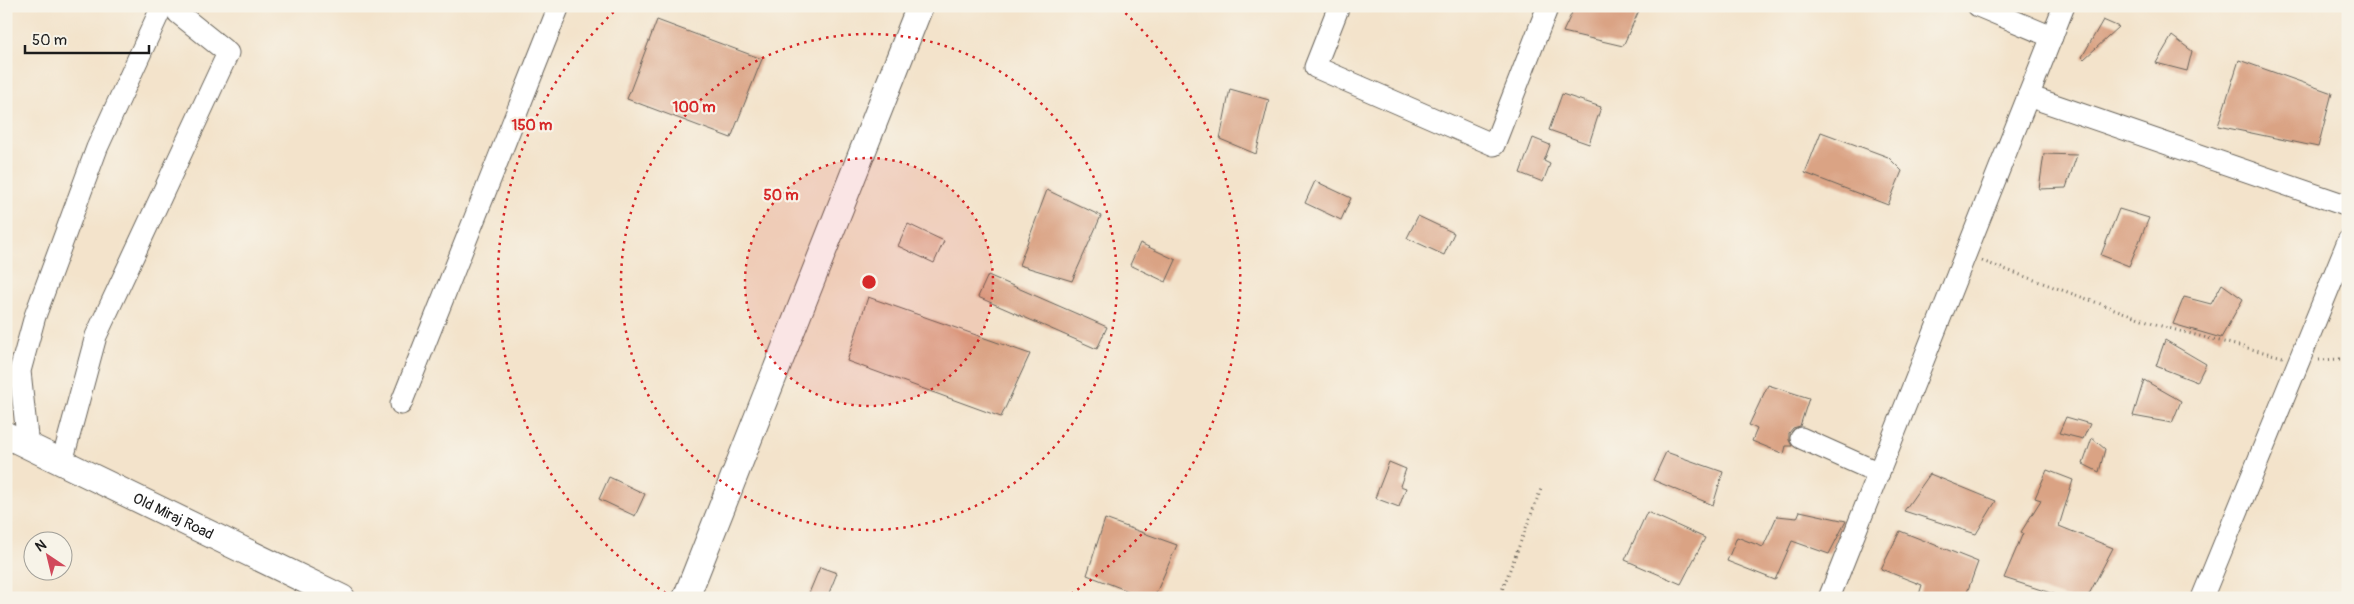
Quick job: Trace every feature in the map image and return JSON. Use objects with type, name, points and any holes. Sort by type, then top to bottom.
[{"type":"main road","points":[[686,598],[920,6]]},
{"type":"main road","name":"Old Miraj Road","points":[[17,440],[328,595]]},
{"type":"street","points":[[401,404],[559,6]]},
{"type":"street","points":[[1338,6],[1315,67],[1494,145],[1548,6]]},
{"type":"street","points":[[1978,6],[2052,38]]},
{"type":"street","points":[[1829,598],[2064,6]]},
{"type":"street","points":[[17,440],[20,371],[35,316],[97,148],[168,10],[178,13],[228,52],[96,336],[62,462]]},
{"type":"street","points":[[2028,96],[2348,206]]},
{"type":"street","points":[[2202,598],[2348,241]]},
{"type":"street","points":[[1801,438],[1879,473]]},
{"type":"path","points":[[1965,255],[2164,327],[2299,361],[2341,359],[2348,363]]},
{"type":"path","points":[[1499,598],[1541,489]]},
{"type":"building","points":[[1575,6],[1641,6],[1623,46],[1563,32]]},
{"type":"building","points":[[657,20],[762,59],[731,138],[627,99]]},
{"type":"building","points":[[2103,20],[2119,27],[2084,59],[2082,57]]},
{"type":"building","points":[[2172,36],[2192,51],[2187,71],[2156,63]]},
{"type":"building","points":[[2239,60],[2332,93],[2318,147],[2218,126]]},
{"type":"building","points":[[1230,89],[1269,100],[1256,154],[1220,139]]},
{"type":"building","points":[[1562,94],[1601,107],[1589,144],[1549,130]]},
{"type":"building","points":[[1821,132],[1888,157],[1902,171],[1888,205],[1805,173]]},
{"type":"building","points":[[1533,138],[1550,145],[1544,161],[1550,164],[1543,182],[1520,173]]},
{"type":"building","points":[[2044,154],[2077,155],[2066,188],[2039,189]]},
{"type":"building","points":[[1315,181],[1351,198],[1341,220],[1305,203]]},
{"type":"building","points":[[1047,190],[1101,216],[1072,281],[1019,265]]},
{"type":"building","points":[[2119,209],[2149,218],[2129,266],[2101,255]]},
{"type":"building","points":[[1418,216],[1454,233],[1444,255],[1407,238]]},
{"type":"building","points":[[908,224],[944,241],[934,263],[898,246]]},
{"type":"building","points":[[1140,243],[1176,260],[1166,282],[1130,265]]},
{"type":"building","points":[[988,275],[1107,327],[1097,349],[978,297]]},
{"type":"building","points":[[2222,284],[2243,299],[2221,338],[2173,324],[2184,297],[2211,304]]},
{"type":"building","points":[[868,297],[1030,354],[1001,417],[847,361]]},
{"type":"building","points":[[2165,340],[2206,364],[2197,382],[2156,366]]},
{"type":"building","points":[[2144,380],[2181,401],[2172,423],[2133,416]]},
{"type":"building","points":[[1768,385],[1809,398],[1800,426],[1793,428],[1789,433],[1789,440],[1792,446],[1786,446],[1784,454],[1752,441],[1757,429],[1749,425]]},
{"type":"building","points":[[2066,417],[2090,424],[2083,439],[2059,433]]},
{"type":"building","points":[[2092,438],[2105,449],[2099,472],[2083,464]]},
{"type":"building","points":[[1666,452],[1723,472],[1713,505],[1653,480]]},
{"type":"building","points":[[1389,462],[1406,469],[1400,486],[1406,488],[1399,507],[1375,498]]},
{"type":"building","points":[[2047,470],[2073,480],[2059,526],[2113,548],[2087,598],[2066,598],[2004,578],[2023,533],[2021,532],[2041,500],[2035,498]]},
{"type":"building","points":[[1930,474],[1996,501],[1976,534],[1904,511]]},
{"type":"building","points":[[609,477],[645,494],[635,516],[599,499]]},
{"type":"building","points":[[1800,511],[1846,521],[1829,554],[1792,541],[1775,580],[1727,561],[1737,537],[1763,547],[1777,516],[1797,518]]},
{"type":"building","points":[[1647,512],[1705,538],[1681,584],[1625,560]]},
{"type":"building","points":[[1105,519],[1177,545],[1154,598],[1146,598],[1087,575]]},
{"type":"building","points":[[1900,531],[1978,562],[1965,598],[1918,598],[1922,585],[1881,569]]},
{"type":"building","points":[[820,567],[837,573],[827,598],[807,598]]}]
